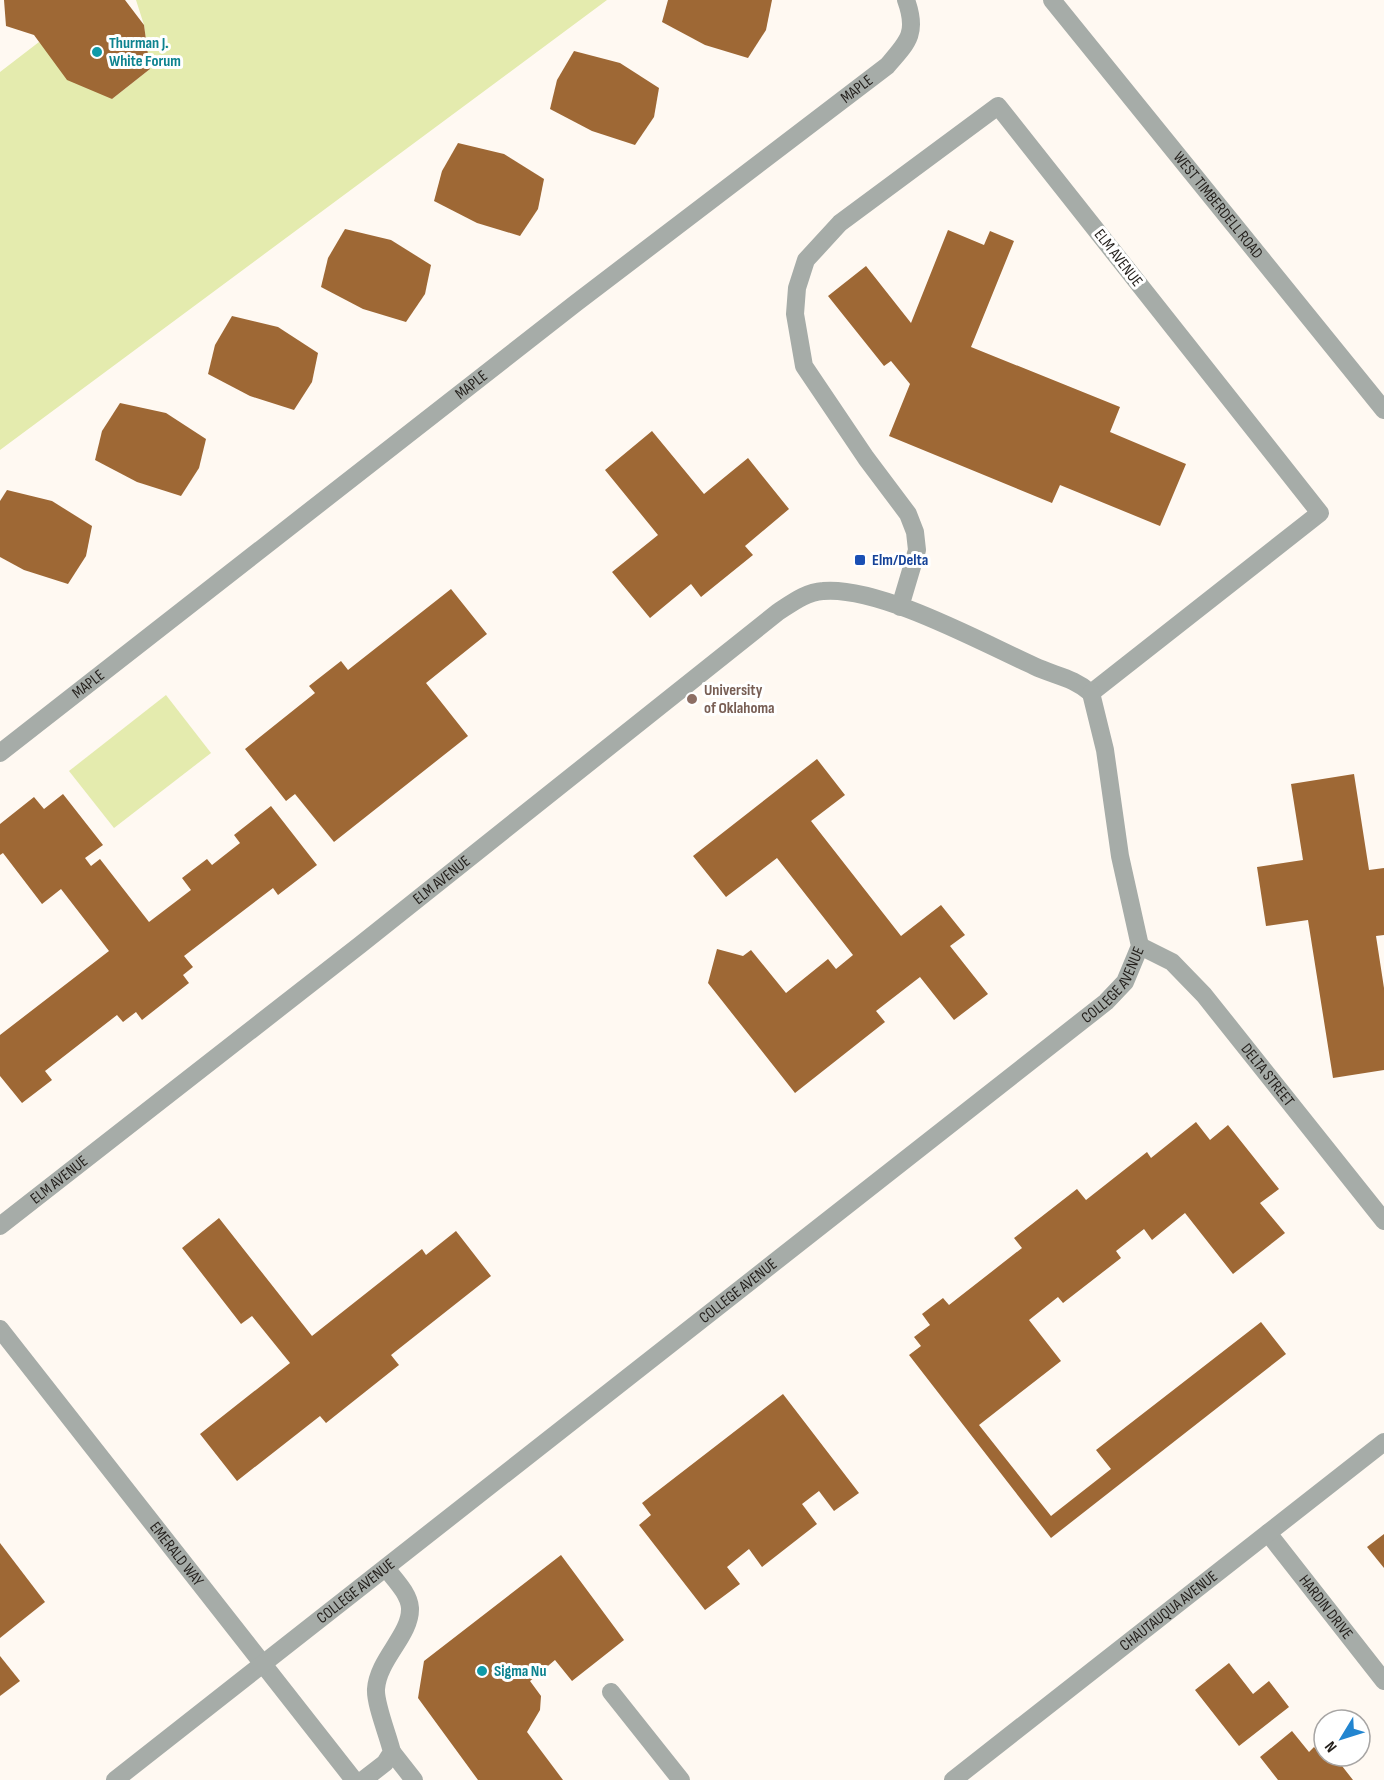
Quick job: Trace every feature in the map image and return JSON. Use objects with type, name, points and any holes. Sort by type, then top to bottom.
[{"type":"street","name":"MAPLE","points":[[0,753],[576,303],[887,66],[905,46],[912,31],[912,16],[906,0]]},
{"type":"street","name":"WEST TIMBERDELL ROAD","points":[[1052,0],[1384,410]]},
{"type":"street","name":"ELM AVENUE","points":[[0,1226],[360,945],[778,612],[808,594],[824,590],[877,598],[1046,672],[1078,681],[1091,693],[1320,513],[998,106],[840,223],[806,260],[797,288],[795,314],[804,366],[866,458],[908,514],[915,532],[917,550],[900,607]]},
{"type":"street","name":"COLLEGE AVENUE","points":[[115,1780],[1106,1002],[1125,982],[1140,946],[1120,856],[1105,750],[1091,693]]},
{"type":"street","name":"DELTA STREET","points":[[1140,946],[1172,962],[1204,996],[1384,1221]]},
{"type":"street","name":"EMERALD WAY","points":[[0,1329],[354,1780]]},
{"type":"street","name":"CHAUTAUQUA AVENUE","points":[[953,1780],[1384,1442]]},
{"type":"street","name":"HARDIN DRIVE","points":[[1268,1533],[1384,1681]]},
{"type":"street","points":[[386,1568],[405,1593],[410,1608],[405,1626],[379,1672],[376,1691],[392,1752],[414,1780]]},
{"type":"street","points":[[611,1692],[681,1780]]},
{"type":"street","points":[[363,1780],[385,1763],[392,1752]]},
{"type":"green space","points":[[136,0],[607,0],[0,450],[0,72],[39,42],[112,99],[150,69],[144,25]]},
{"type":"green space","points":[[166,695],[211,753],[114,828],[69,771]]},
{"type":"building","name":"Thurman J. White Forum","points":[[4,0],[125,0],[144,25],[150,69],[112,99],[67,80],[34,35],[6,26]]},
{"type":"building","points":[[668,0],[772,0],[766,30],[748,58],[705,45],[662,22]]},
{"type":"building","points":[[574,51],[620,63],[659,88],[654,117],[635,145],[592,131],[550,109],[557,80]]},
{"type":"building","points":[[458,143],[504,154],[544,179],[538,209],[520,236],[477,223],[434,201],[442,171]]},
{"type":"building","points":[[345,229],[391,240],[431,265],[425,294],[406,322],[363,309],[321,287],[328,258]]},
{"type":"building","points":[[948,230],[984,245],[990,231],[1014,241],[971,347],[1120,407],[1110,432],[1186,464],[1160,526],[1060,485],[1052,503],[889,436],[910,384],[891,361],[884,366],[828,296],[866,266],[911,323]]},
{"type":"building","points":[[232,316],[278,327],[318,353],[312,382],[294,410],[250,396],[208,374],[215,345]]},
{"type":"building","points":[[120,403],[166,413],[206,439],[199,468],[181,496],[137,482],[95,460],[102,431]]},
{"type":"building","points":[[652,431],[704,494],[748,458],[789,509],[745,546],[753,555],[701,597],[691,584],[650,618],[612,572],[658,535],[605,470]]},
{"type":"building","points":[[7,490],[52,501],[92,526],[86,556],[68,584],[24,570],[0,557],[0,501]]},
{"type":"building","points":[[451,589],[487,634],[426,683],[468,736],[334,842],[295,794],[286,801],[245,749],[315,693],[309,686],[341,661],[348,670]]},
{"type":"building","points":[[817,759],[845,795],[811,821],[901,936],[941,905],[965,935],[950,946],[988,994],[954,1020],[920,977],[876,1011],[885,1022],[795,1093],[708,983],[717,949],[743,956],[751,950],[786,993],[828,959],[836,969],[853,955],[777,858],[726,897],[693,856]]},
{"type":"building","points":[[1354,774],[1369,870],[1384,868],[1384,935],[1376,936],[1384,988],[1384,1070],[1333,1078],[1308,920],[1266,926],[1257,867],[1303,860],[1291,784]]},
{"type":"building","points":[[63,794],[103,845],[85,858],[91,866],[100,859],[149,922],[191,890],[182,878],[207,859],[212,865],[240,843],[234,835],[271,806],[317,865],[278,895],[273,888],[184,956],[193,967],[183,975],[189,983],[142,1020],[136,1012],[123,1022],[117,1015],[45,1071],[52,1080],[22,1103],[0,1076],[0,1035],[109,951],[61,889],[42,904],[3,853],[0,855],[0,824],[34,797],[44,809]]},
{"type":"building","points":[[1196,1122],[1210,1140],[1228,1125],[1279,1189],[1260,1203],[1285,1233],[1233,1274],[1185,1213],[1152,1240],[1144,1229],[1116,1251],[1121,1258],[1063,1303],[1058,1297],[1029,1320],[1061,1361],[979,1425],[1051,1516],[1111,1469],[1096,1450],[1261,1322],[1286,1354],[1051,1538],[909,1355],[921,1346],[914,1337],[930,1325],[922,1314],[943,1298],[949,1305],[1022,1248],[1014,1238],[1077,1189],[1086,1200],[1147,1152],[1151,1158]]},
{"type":"building","points":[[219,1218],[312,1336],[422,1249],[426,1255],[456,1231],[491,1276],[391,1355],[399,1365],[326,1423],[320,1416],[237,1481],[200,1434],[290,1363],[252,1316],[241,1324],[182,1248]]},
{"type":"building","points":[[783,1394],[859,1493],[834,1511],[819,1491],[802,1504],[817,1524],[762,1567],[749,1549],[727,1567],[740,1584],[705,1610],[639,1525],[651,1515],[642,1503]]},
{"type":"building","points":[[1384,1534],[1384,1568],[1367,1547]]},
{"type":"building","points":[[0,1543],[45,1602],[0,1638]]},
{"type":"building","name":"Sigma Nu","points":[[561,1555],[624,1640],[572,1681],[555,1660],[530,1681],[541,1696],[540,1710],[527,1732],[563,1780],[478,1780],[418,1698],[424,1661]]},
{"type":"building","points":[[0,1656],[20,1681],[0,1696]]},
{"type":"building","points":[[1229,1663],[1253,1694],[1269,1681],[1289,1707],[1239,1746],[1195,1690]]},
{"type":"building","points":[[1292,1731],[1309,1752],[1312,1749],[1312,1768],[1344,1768],[1353,1780],[1278,1780],[1260,1757]]},
{"type":"place","name":"Thurman J. White Forum","points":[[97,52]]},
{"type":"place","name":"Elm/Delta","points":[[860,560]]},
{"type":"place","name":"University of Oklahoma","points":[[692,699]]},
{"type":"place","name":"Sigma Nu","points":[[482,1671]]}]
